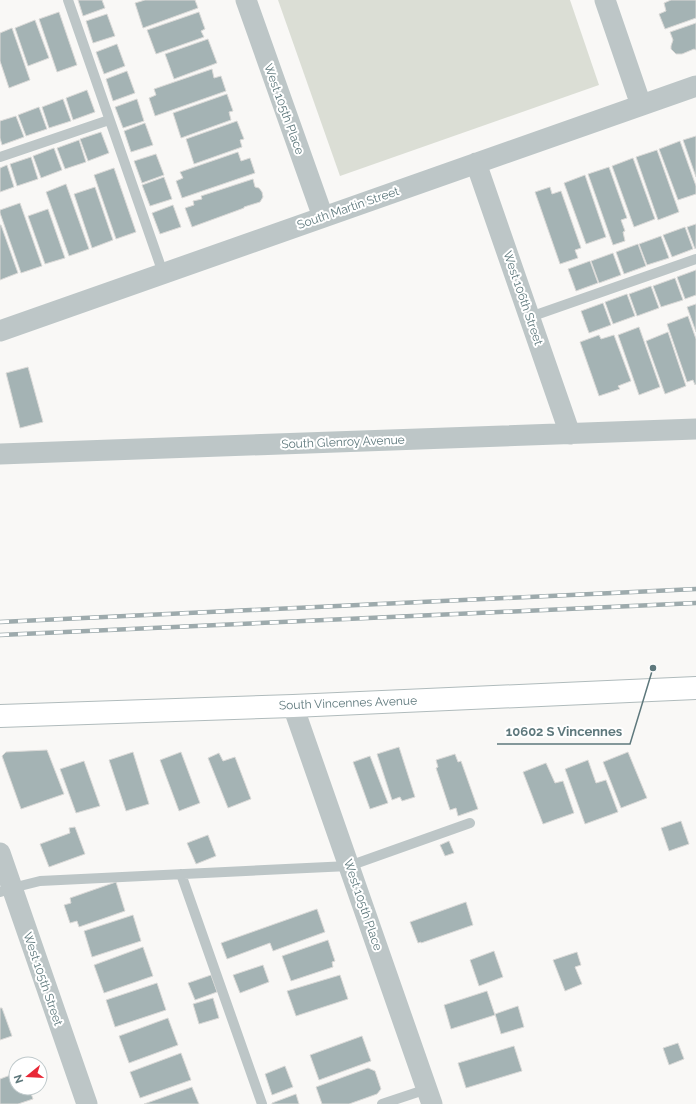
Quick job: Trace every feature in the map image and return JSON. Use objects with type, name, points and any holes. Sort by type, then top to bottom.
[{"type":"main road","name":"South Vincennes Avenue","points":[[0,716],[293,706],[696,688]]},
{"type":"street","name":"West 105th Place","points":[[246,0],[323,217]]},
{"type":"street","points":[[605,0],[641,105]]},
{"type":"street","name":"South Martin Street","points":[[0,331],[696,86]]},
{"type":"street","name":"West 106th Street","points":[[476,163],[570,434]]},
{"type":"street","name":"South Glenroy Avenue","points":[[0,454],[570,434],[693,428]]},
{"type":"street","name":"West 105th Place","points":[[293,706],[430,1096]]},
{"type":"street","name":"West 105th Street","points":[[0,853],[6,890],[87,1104]]},
{"type":"lane","points":[[68,0],[163,273]]},
{"type":"lane","points":[[0,157],[109,120]]},
{"type":"lane","points":[[530,317],[696,259]]},
{"type":"lane","points":[[6,890],[40,881],[349,866],[470,823]]},
{"type":"lane","points":[[181,874],[262,1104]]},
{"type":"lane","points":[[382,1104],[430,1096]]},
{"type":"shaded area","points":[[278,0],[570,0],[599,85],[340,176]]},
{"type":"building","points":[[78,0],[102,0],[105,8],[83,16]]},
{"type":"building","points":[[145,0],[195,0],[198,8],[143,28],[135,3]]},
{"type":"building","points":[[671,0],[696,0],[696,18],[665,29],[659,14],[666,11],[664,3]]},
{"type":"building","points":[[59,12],[77,65],[57,72],[39,19]]},
{"type":"building","points":[[199,12],[205,29],[201,31],[204,37],[156,54],[147,30]]},
{"type":"building","points":[[107,14],[115,36],[93,43],[86,21]]},
{"type":"building","points":[[35,20],[49,58],[28,66],[15,28]]},
{"type":"building","points":[[696,23],[696,50],[694,49],[682,54],[676,54],[671,49],[673,40],[670,32]]},
{"type":"building","points":[[12,28],[30,80],[9,88],[0,61],[0,33]]},
{"type":"building","points":[[208,39],[217,63],[174,79],[165,54]]},
{"type":"building","points":[[117,44],[125,66],[104,74],[96,52]]},
{"type":"building","points":[[212,69],[214,78],[221,76],[226,91],[155,116],[149,98],[156,95],[154,89]]},
{"type":"building","points":[[127,71],[135,93],[113,101],[106,79]]},
{"type":"building","points":[[87,90],[95,112],[73,120],[66,98]]},
{"type":"building","points":[[227,94],[233,111],[229,112],[231,120],[181,138],[173,113]]},
{"type":"building","points":[[63,99],[71,121],[49,128],[42,107]]},
{"type":"building","points":[[137,99],[144,121],[123,128],[115,107]]},
{"type":"building","points":[[39,107],[47,129],[26,136],[18,115]]},
{"type":"building","points":[[16,116],[24,137],[2,145],[0,138],[0,121]]},
{"type":"building","points":[[237,121],[244,139],[240,140],[242,147],[194,164],[186,139]]},
{"type":"building","points":[[145,123],[153,145],[131,152],[124,131]]},
{"type":"building","points":[[101,132],[109,153],[88,161],[80,139]]},
{"type":"building","points":[[696,136],[696,177],[683,140]]},
{"type":"building","points":[[79,140],[86,162],[65,169],[57,148]]},
{"type":"building","points":[[680,141],[696,186],[696,194],[678,200],[659,149]]},
{"type":"building","points":[[54,148],[62,170],[41,178],[33,156]]},
{"type":"building","points":[[657,150],[679,212],[658,220],[636,157]]},
{"type":"building","points":[[238,152],[241,161],[250,158],[255,173],[182,198],[176,181],[183,178],[180,172]]},
{"type":"building","points":[[156,154],[164,175],[142,183],[134,161]]},
{"type":"building","points":[[31,157],[38,179],[17,186],[10,164]]},
{"type":"building","points":[[633,158],[655,219],[634,227],[612,166]]},
{"type":"building","points":[[7,165],[14,187],[0,192],[0,168]]},
{"type":"building","points":[[609,167],[627,218],[621,220],[625,231],[623,232],[625,241],[613,245],[588,174]]},
{"type":"building","points":[[114,168],[136,232],[116,239],[94,175]]},
{"type":"building","points":[[585,175],[606,237],[586,244],[564,183]]},
{"type":"building","points":[[164,177],[172,199],[150,206],[142,185]]},
{"type":"building","points":[[253,179],[255,187],[259,188],[262,192],[263,197],[260,202],[192,227],[185,208],[194,205],[193,201],[202,199],[201,196]]},
{"type":"building","points":[[66,184],[89,249],[69,256],[46,192]]},
{"type":"building","points":[[95,187],[113,240],[92,248],[74,194]]},
{"type":"building","points":[[550,187],[552,194],[561,191],[581,248],[575,250],[578,258],[560,264],[535,192]]},
{"type":"building","points":[[20,203],[42,266],[21,273],[0,213],[0,210]]},
{"type":"building","points":[[173,205],[181,227],[160,234],[152,213]]},
{"type":"building","points":[[48,209],[65,258],[45,264],[28,216]]},
{"type":"building","points":[[696,224],[696,248],[695,249],[687,227]]},
{"type":"building","points":[[0,225],[18,273],[0,280]]},
{"type":"building","points":[[685,227],[693,249],[672,257],[663,235]]},
{"type":"building","points":[[661,236],[669,258],[647,265],[639,244]]},
{"type":"building","points":[[638,244],[646,266],[624,274],[616,252]]},
{"type":"building","points":[[613,253],[621,275],[599,283],[591,261]]},
{"type":"building","points":[[590,261],[598,283],[576,291],[568,269]]},
{"type":"building","points":[[696,270],[696,295],[685,299],[677,277]]},
{"type":"building","points":[[675,278],[683,300],[661,307],[653,286]]},
{"type":"building","points":[[651,286],[659,308],[637,316],[629,294]]},
{"type":"building","points":[[627,294],[635,316],[613,324],[605,302]]},
{"type":"building","points":[[603,303],[611,325],[589,333],[581,311]]},
{"type":"building","points":[[696,304],[696,332],[687,307]]},
{"type":"building","points":[[688,316],[696,339],[695,385],[693,380],[687,382],[667,324]]},
{"type":"building","points":[[639,327],[660,387],[639,395],[618,335]]},
{"type":"building","points":[[668,332],[686,386],[665,394],[646,341]]},
{"type":"building","points":[[599,335],[601,339],[614,335],[631,381],[618,386],[620,389],[599,396],[580,342]]},
{"type":"building","points":[[28,367],[43,422],[20,428],[6,373]]},
{"type":"building","points":[[399,747],[415,797],[402,801],[400,797],[392,800],[377,754]]},
{"type":"building","points":[[47,750],[64,794],[21,809],[2,756],[6,752]]},
{"type":"building","points":[[133,752],[149,804],[126,811],[109,760]]},
{"type":"building","points":[[181,752],[200,803],[179,811],[160,760]]},
{"type":"building","points":[[628,752],[647,798],[621,808],[603,762]]},
{"type":"building","points":[[219,753],[223,761],[235,757],[251,799],[228,808],[208,758]]},
{"type":"building","points":[[455,754],[458,762],[461,761],[478,809],[458,816],[456,808],[450,810],[436,768],[438,767],[436,760]]},
{"type":"building","points":[[370,756],[388,803],[370,809],[353,762]]},
{"type":"building","points":[[588,760],[596,783],[606,780],[618,812],[585,824],[565,769]]},
{"type":"building","points":[[84,761],[100,806],[76,813],[60,769]]},
{"type":"building","points":[[546,763],[555,783],[563,781],[574,813],[543,824],[523,772]]},
{"type":"building","points":[[681,821],[689,844],[669,851],[661,828]]},
{"type":"building","points":[[75,827],[85,854],[49,867],[40,844],[70,833],[69,828]]},
{"type":"building","points":[[208,835],[216,856],[196,864],[187,843]]},
{"type":"building","points":[[449,841],[454,853],[445,856],[440,845]]},
{"type":"building","points":[[116,882],[125,911],[79,927],[77,921],[70,923],[64,905],[71,903],[70,898]]},
{"type":"building","points":[[466,902],[473,925],[418,943],[410,922]]},
{"type":"building","points":[[317,909],[325,932],[273,951],[270,943],[227,959],[221,943]]},
{"type":"building","points":[[133,915],[141,941],[92,957],[84,931]]},
{"type":"building","points":[[328,940],[335,961],[332,962],[333,967],[291,981],[282,956]]},
{"type":"building","points":[[143,947],[153,976],[104,993],[94,965]]},
{"type":"building","points":[[494,951],[503,977],[479,986],[470,960]]},
{"type":"building","points":[[577,952],[581,965],[575,967],[582,984],[565,991],[553,960]]},
{"type":"building","points":[[263,965],[269,982],[240,993],[233,975]]},
{"type":"building","points":[[211,975],[217,992],[195,1000],[188,983]]},
{"type":"building","points":[[340,975],[348,999],[296,1016],[287,991]]},
{"type":"building","points":[[157,983],[166,1010],[115,1027],[106,1000]]},
{"type":"building","points":[[487,991],[495,1015],[451,1029],[444,1005]]},
{"type":"building","points":[[213,998],[219,1018],[199,1024],[193,1004]]},
{"type":"building","points":[[518,1006],[524,1027],[501,1034],[495,1014]]},
{"type":"building","points":[[0,1008],[2,1008],[12,1036],[0,1040]]},
{"type":"building","points":[[168,1018],[178,1045],[129,1063],[119,1036]]},
{"type":"building","points":[[362,1036],[371,1061],[319,1080],[310,1055]]},
{"type":"building","points":[[678,1043],[684,1059],[669,1065],[663,1048]]},
{"type":"building","points":[[514,1046],[522,1071],[466,1088],[458,1063]]},
{"type":"building","points":[[181,1053],[191,1080],[140,1098],[130,1072]]},
{"type":"building","points":[[285,1066],[293,1087],[272,1095],[265,1074]]},
{"type":"building","points":[[368,1068],[375,1071],[381,1089],[377,1094],[349,1104],[322,1104],[316,1087]]},
{"type":"building","points":[[8,1076],[8,1096],[32,1096],[33,1099],[18,1104],[0,1104],[0,1079]]},
{"type":"building","points":[[192,1087],[199,1104],[144,1104]]},
{"type":"building","points":[[296,1094],[299,1104],[272,1104],[272,1103]]},
{"type":"railway","points":[[0,622],[696,589]]},
{"type":"railway","points":[[0,635],[696,603]]},
{"type":"place","name":"10602 S Vincennes","points":[[653,668]]}]
